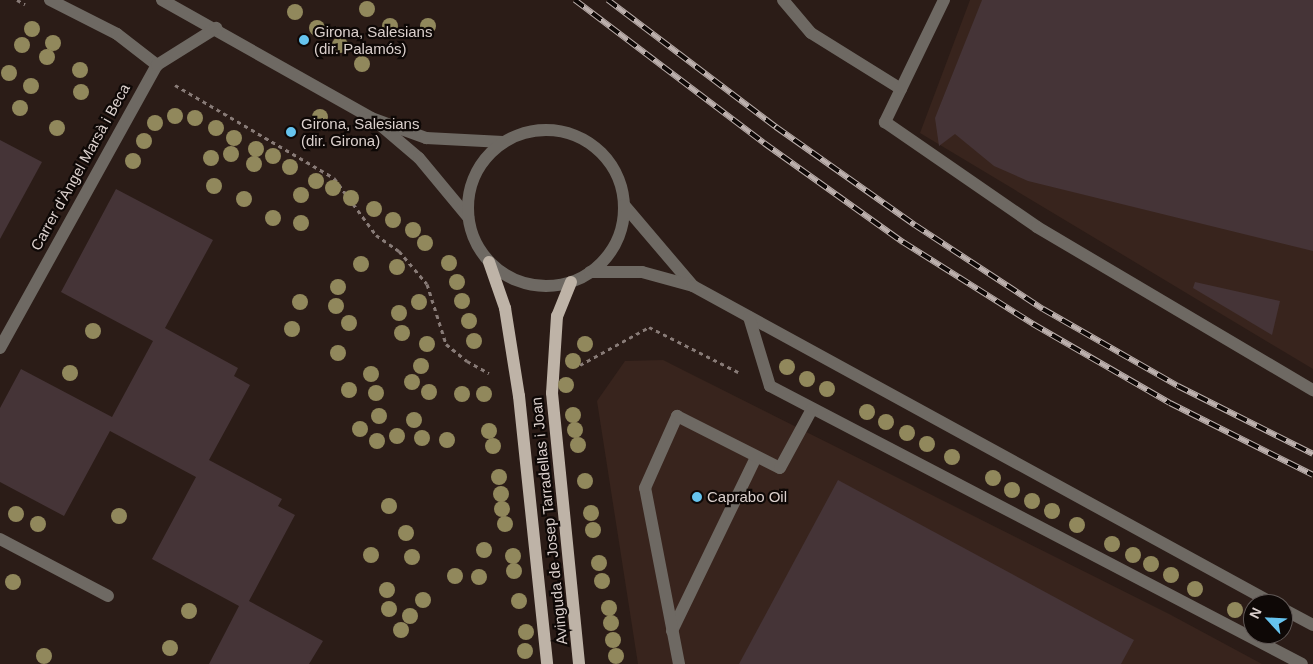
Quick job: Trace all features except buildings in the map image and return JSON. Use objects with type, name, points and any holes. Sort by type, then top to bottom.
[{"type":"main road","name":"Avinguda de Josep Tarradellas i Joan","points":[[489,262],[505,308],[515,378],[547,664]]},
{"type":"main road","name":"Avinguda de Josep Tarradellas i Joan","points":[[571,282],[557,316],[552,393],[580,664]]},
{"type":"street","points":[[50,0],[118,34],[157,65]]},
{"type":"street","points":[[162,0],[216,28],[371,118],[419,158],[468,217]]},
{"type":"street","points":[[783,0],[811,33],[901,89]]},
{"type":"street","points":[[944,0],[885,122],[1037,227],[1313,390]]},
{"type":"street","name":"Carrer d'Àngel Marsà i Beca","points":[[0,348],[157,65],[216,28]]},
{"type":"street","points":[[371,118],[426,138],[503,142]]},
{"type":"street","points":[[542,129],[556,130],[582,138],[612,166],[624,205],[622,226],[614,246],[590,272],[571,282],[545,286],[519,282],[489,262],[474,241],[468,217],[468,195],[475,174],[487,156],[503,142],[528,131],[542,129]]},
{"type":"street","points":[[624,205],[693,286]]},
{"type":"street","points":[[590,272],[642,272],[693,286],[1256,594]]},
{"type":"street","points":[[749,317],[770,386],[1302,664]]},
{"type":"street","points":[[678,664],[645,488],[677,416],[780,468],[812,408]]},
{"type":"street","points":[[672,631],[756,456]]},
{"type":"street","points":[[0,539],[108,596]]},
{"type":"street","points":[[1293,614],[1313,625]]},
{"type":"path","points":[[157,65],[177,87],[334,178],[376,235],[399,250],[427,284],[446,344],[466,361],[504,380],[515,378]]},
{"type":"path","points":[[553,374],[562,375],[648,326],[728,368]]},
{"type":"shaded area","points":[[970,0],[1313,0],[1313,369],[920,133]]},
{"type":"shaded area","points":[[663,360],[1171,615],[1262,664],[638,664],[597,401],[625,361]]},
{"type":"railway","points":[[575,0],[764,143],[903,242],[1033,324],[1170,403],[1313,475]]},
{"type":"railway","points":[[608,0],[776,127],[915,225],[1043,309],[1178,386],[1313,454]]},
{"type":"place","name":"Girona, Salesians (dir. Palamós)","points":[[304,40]]},
{"type":"place","name":"Girona, Salesians (dir. Girona)","points":[[291,132]]},
{"type":"place","name":"Caprabo Oil","points":[[697,497]]}]
